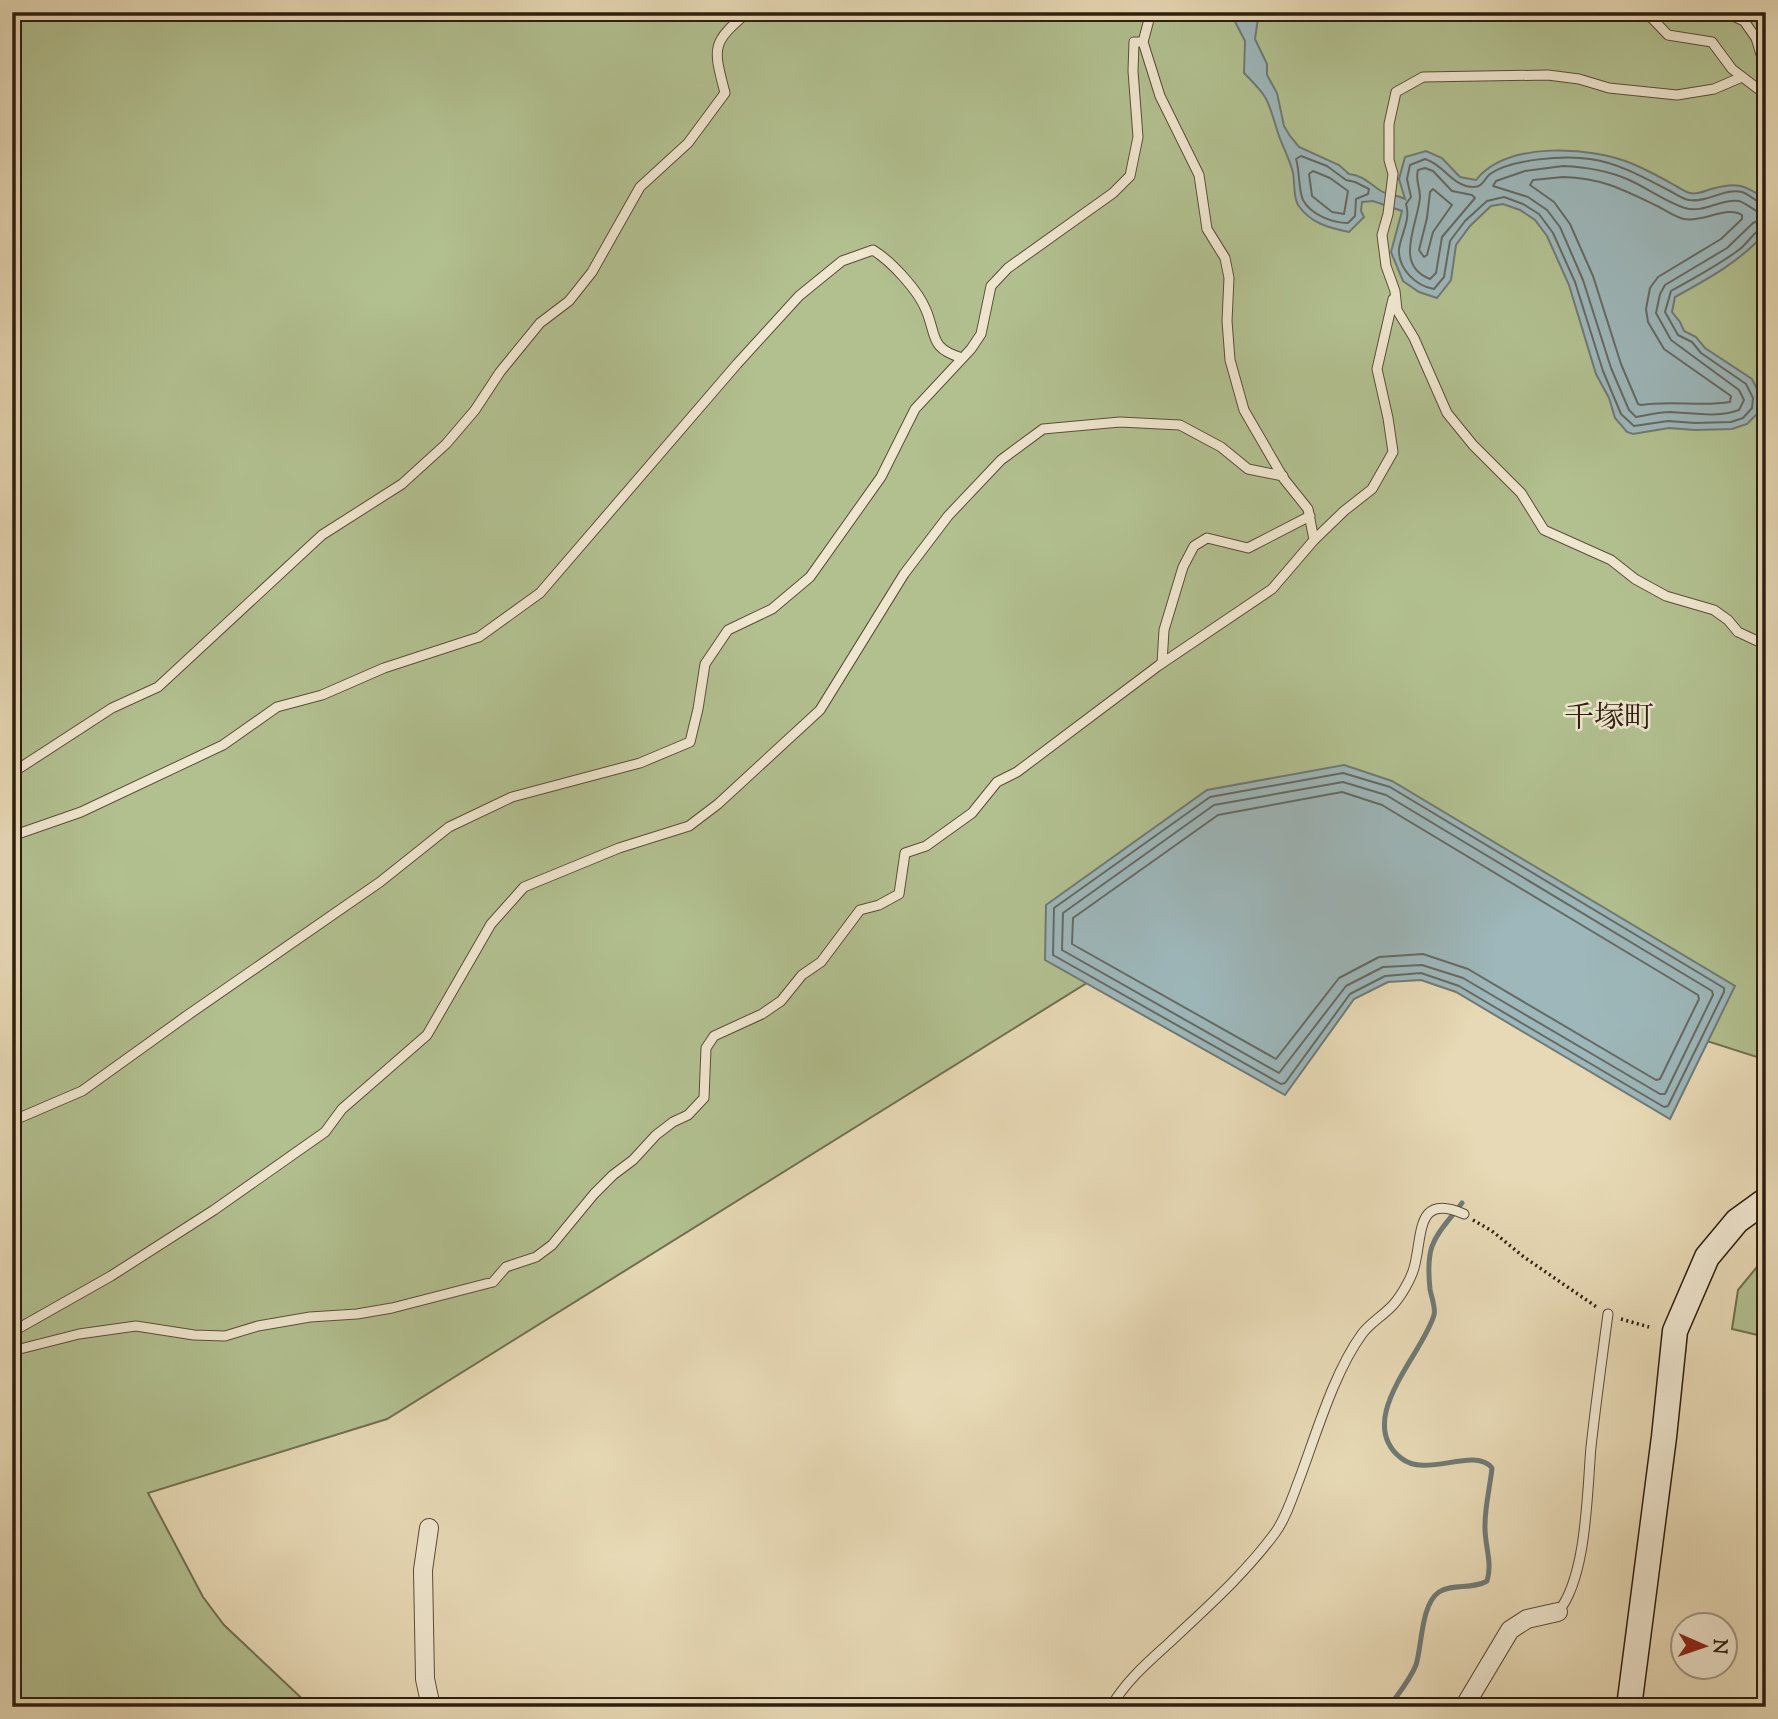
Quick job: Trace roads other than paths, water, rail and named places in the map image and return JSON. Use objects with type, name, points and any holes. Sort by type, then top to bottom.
[{"type":"street","points":[[1629,1707],[1675,1331],[1707,1257],[1737,1221],[1766,1200]]},
{"type":"street","points":[[429,1528],[423,1570],[425,1679],[431,1707]]},
{"type":"street","points":[[1464,1707],[1510,1630],[1527,1619],[1558,1612]]},
{"type":"lane","points":[[12,773],[112,708],[158,687],[322,535],[402,484],[446,444],[540,323],[569,301],[592,272],[640,187],[688,142],[711,114],[725,93],[719,71],[717,47],[723,33],[747,12]]},
{"type":"lane","points":[[1151,12],[1143,42],[1160,96],[1199,175],[1207,229],[1225,258],[1229,278],[1227,321],[1230,360],[1244,410],[1283,476],[1308,509],[1314,540]]},
{"type":"lane","points":[[1646,12],[1668,35],[1712,42],[1732,69],[1766,95]]},
{"type":"lane","points":[[1724,12],[1744,21],[1756,38],[1766,71]]},
{"type":"lane","points":[[12,1121],[82,1091],[380,882],[449,827],[512,797],[640,762],[690,742],[705,664],[728,630],[772,609],[810,577],[881,477],[915,409],[981,334],[991,286],[1008,268],[1113,193],[1130,176],[1138,137],[1133,71],[1134,42],[1143,42]]},
{"type":"lane","points":[[1741,77],[1714,89],[1677,95],[1620,89],[1548,75],[1423,77],[1396,92],[1389,124],[1389,160],[1393,174],[1388,214],[1382,235],[1386,266],[1395,290],[1397,310],[1414,338],[1447,413],[1473,445],[1521,493],[1544,530],[1611,560],[1635,579],[1665,596],[1714,610],[1738,632],[1766,645]]},
{"type":"lane","points":[[12,836],[81,812],[223,745],[277,707],[322,695],[384,668],[479,637],[540,593],[737,364],[799,296],[842,261],[873,250],[883,256],[906,281],[926,309],[935,342],[947,354],[962,358]]},
{"type":"lane","points":[[12,1351],[79,1334],[136,1326],[194,1335],[225,1336],[258,1326],[310,1317],[357,1314],[392,1308],[493,1282],[506,1267],[536,1257],[552,1245],[613,1175],[656,1135],[688,1115],[704,1098],[706,1048],[714,1036],[762,1014],[781,1001],[802,975],[821,962],[860,910],[879,905],[899,894],[905,853],[926,846],[972,813],[997,782],[1017,772],[1162,663],[1272,589],[1314,540],[1372,489],[1393,452],[1377,369],[1395,290]]},
{"type":"lane","points":[[12,1332],[111,1276],[191,1225],[325,1132],[342,1109],[427,1035],[491,924],[524,887],[619,848],[689,826],[718,804],[820,710],[904,574],[948,516],[1001,460],[1043,429],[1120,422],[1180,425],[1220,447],[1248,469],[1283,476]]},
{"type":"lane","points":[[1162,663],[1164,630],[1184,567],[1194,546],[1207,538],[1248,548],[1310,516]]},
{"type":"lane","points":[[1111,1707],[1119,1691],[1249,1567],[1277,1530],[1292,1500],[1340,1373],[1363,1333],[1394,1304],[1414,1271],[1423,1223],[1429,1213],[1439,1206],[1464,1214]]},
{"type":"lane","points":[[1558,1612],[1567,1601],[1584,1531],[1591,1445],[1608,1314]]},
{"type":"water","points":[[1230,12],[1259,12],[1255,39],[1267,64],[1267,75],[1277,93],[1284,126],[1299,147],[1339,165],[1349,174],[1362,178],[1381,191],[1405,199],[1399,179],[1405,157],[1426,151],[1442,158],[1460,177],[1476,180],[1490,167],[1528,153],[1573,151],[1595,153],[1633,164],[1690,193],[1734,185],[1745,187],[1765,199],[1766,232],[1735,261],[1675,297],[1672,312],[1684,331],[1752,379],[1761,397],[1759,412],[1747,424],[1732,429],[1669,428],[1633,434],[1627,432],[1615,418],[1609,398],[1596,374],[1569,285],[1547,236],[1535,220],[1520,210],[1503,204],[1491,206],[1470,226],[1456,245],[1451,280],[1437,298],[1419,292],[1403,281],[1391,252],[1402,211],[1373,201],[1362,202],[1361,211],[1364,217],[1349,232],[1327,226],[1308,216],[1296,201],[1292,168],[1267,100],[1244,73],[1245,41]]},
{"type":"water","points":[[1344,765],[1392,781],[1735,986],[1670,1119],[1456,992],[1421,980],[1388,982],[1354,999],[1285,1095],[1045,960],[1046,905],[1207,790]]},
{"type":"waterway","points":[[1389,1707],[1416,1665],[1425,1615],[1433,1598],[1444,1589],[1481,1584],[1487,1581],[1489,1574],[1485,1518],[1492,1468],[1484,1462],[1474,1460],[1436,1465],[1411,1464],[1401,1458],[1388,1443],[1384,1425],[1387,1406],[1395,1387],[1434,1315],[1429,1273],[1431,1250],[1439,1233],[1462,1203]]},
{"type":"district","name":"千塚町","points":[[1609,719]]}]
